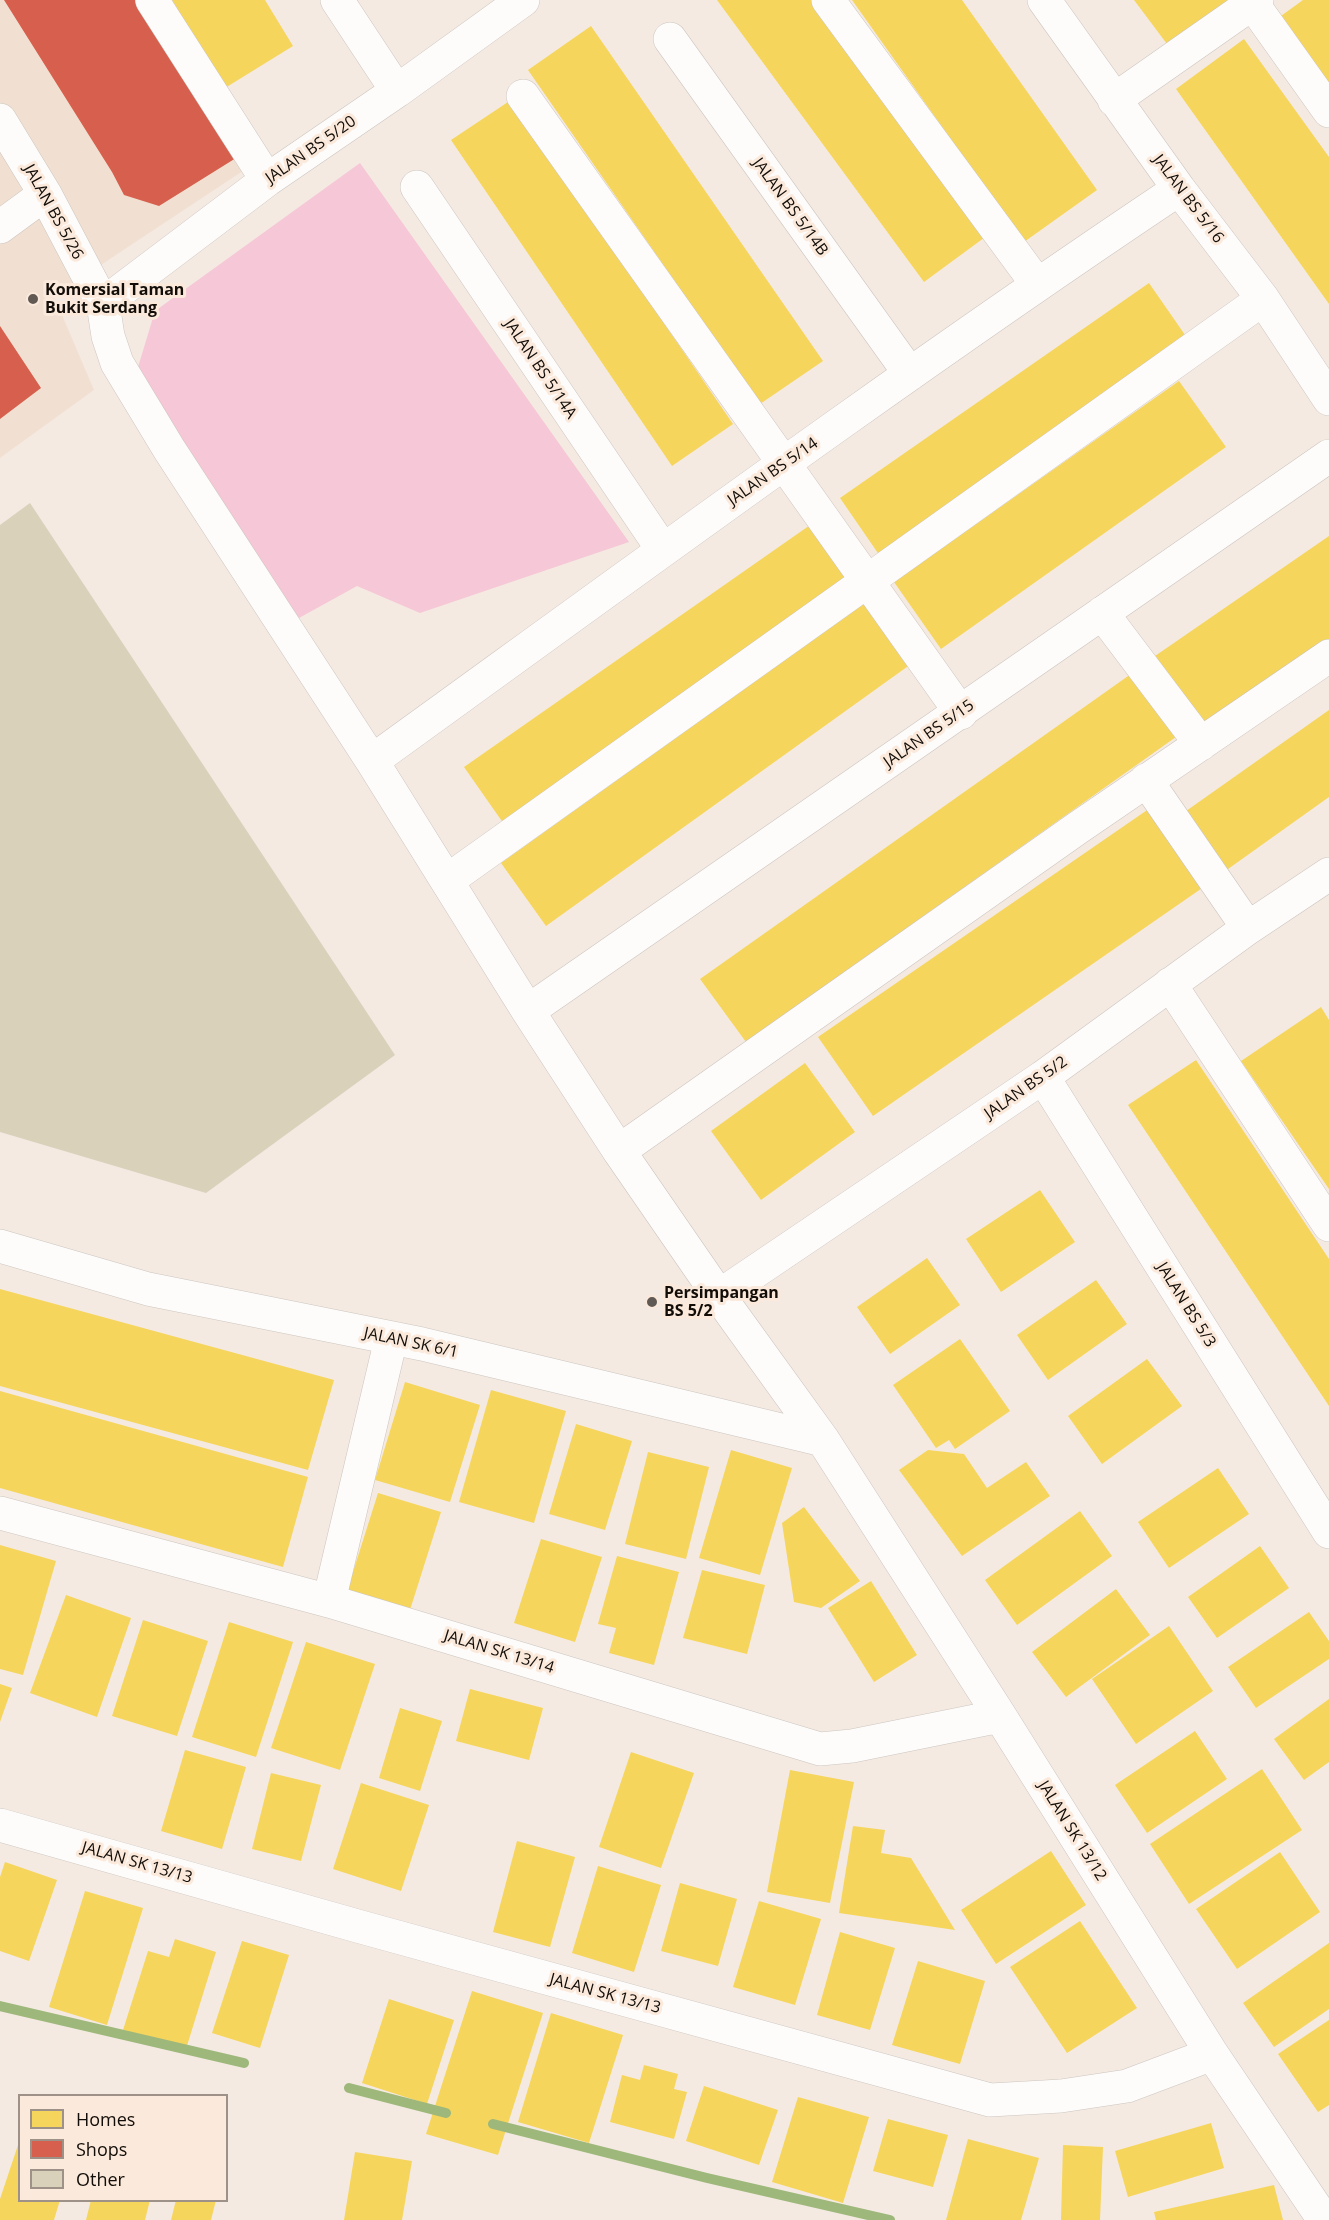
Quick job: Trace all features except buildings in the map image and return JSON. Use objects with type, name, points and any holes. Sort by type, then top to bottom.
[{"type":"street","points":[[152,0],[267,180]]},
{"type":"street","points":[[337,0],[397,91]]},
{"type":"street","name":"JALAN BS 5/20","points":[[103,304],[267,180],[397,91],[523,0]]},
{"type":"street","points":[[828,0],[1037,284]]},
{"type":"street","name":"JALAN BS 5/16","points":[[1044,0],[1179,189],[1263,299],[1329,399]]},
{"type":"street","points":[[1114,100],[1253,1],[1329,111]]},
{"type":"street","name":"JALAN BS 5/14B","points":[[670,39],[910,374]]},
{"type":"street","points":[[523,96],[961,713]]},
{"type":"street","name":"JALAN BS 5/26","points":[[0,120],[45,195],[103,304],[108,336],[117,363],[169,448],[448,880]]},
{"type":"street","name":"JALAN BS 5/14A","points":[[417,187],[663,550]]},
{"type":"street","name":"JALAN BS 5/14","points":[[372,761],[910,374],[1037,284],[1179,189]]},
{"type":"street","points":[[0,227],[45,195]]},
{"type":"street","points":[[448,880],[1263,299]]},
{"type":"street","name":"JALAN BS 5/15","points":[[528,1011],[1329,456]]},
{"type":"street","points":[[1102,613],[1200,744]]},
{"type":"street","points":[[619,1151],[1146,780],[1329,656]]},
{"type":"street","points":[[1146,780],[1248,928]]},
{"type":"street","name":"JALAN SK 13/12","points":[[448,880],[528,1011],[619,1151],[719,1296],[823,1440],[1000,1716],[1212,2054],[1324,2220]]},
{"type":"street","name":"JALAN BS 5/2","points":[[719,1296],[1043,1077],[1248,928],[1325,887]]},
{"type":"street","points":[[1170,984],[1329,1225]]},
{"type":"street","name":"JALAN BS 5/3","points":[[1043,1077],[1329,1532]]},
{"type":"street","name":"JALAN SK 6/1","points":[[0,1246],[148,1288],[422,1344],[823,1440]]},
{"type":"street","points":[[329,1601],[391,1339]]},
{"type":"street","name":"JALAN SK 13/14","points":[[0,1513],[329,1601],[820,1749],[852,1746],[1000,1716]]},
{"type":"street","name":"JALAN SK 13/13","points":[[0,1825],[990,2100],[1061,2097],[1127,2086],[1212,2054]]},
{"type":"shaded area","points":[[0,0],[155,0],[258,161],[54,296],[94,390],[0,458]]},
{"type":"shaded area","points":[[360,163],[629,542],[420,613],[357,586],[299,618],[135,377],[155,311]]},
{"type":"waterway","points":[[0,2006],[244,2063]]},
{"type":"waterway","points":[[349,2088],[446,2113]]},
{"type":"waterway","points":[[493,2124],[707,2178],[890,2220]]},
{"type":"place","name":"Komersial Taman Bukit Serdang","points":[[33,299]]},
{"type":"place","name":"Persimpangan BS 5/2","points":[[652,1302]]}]
